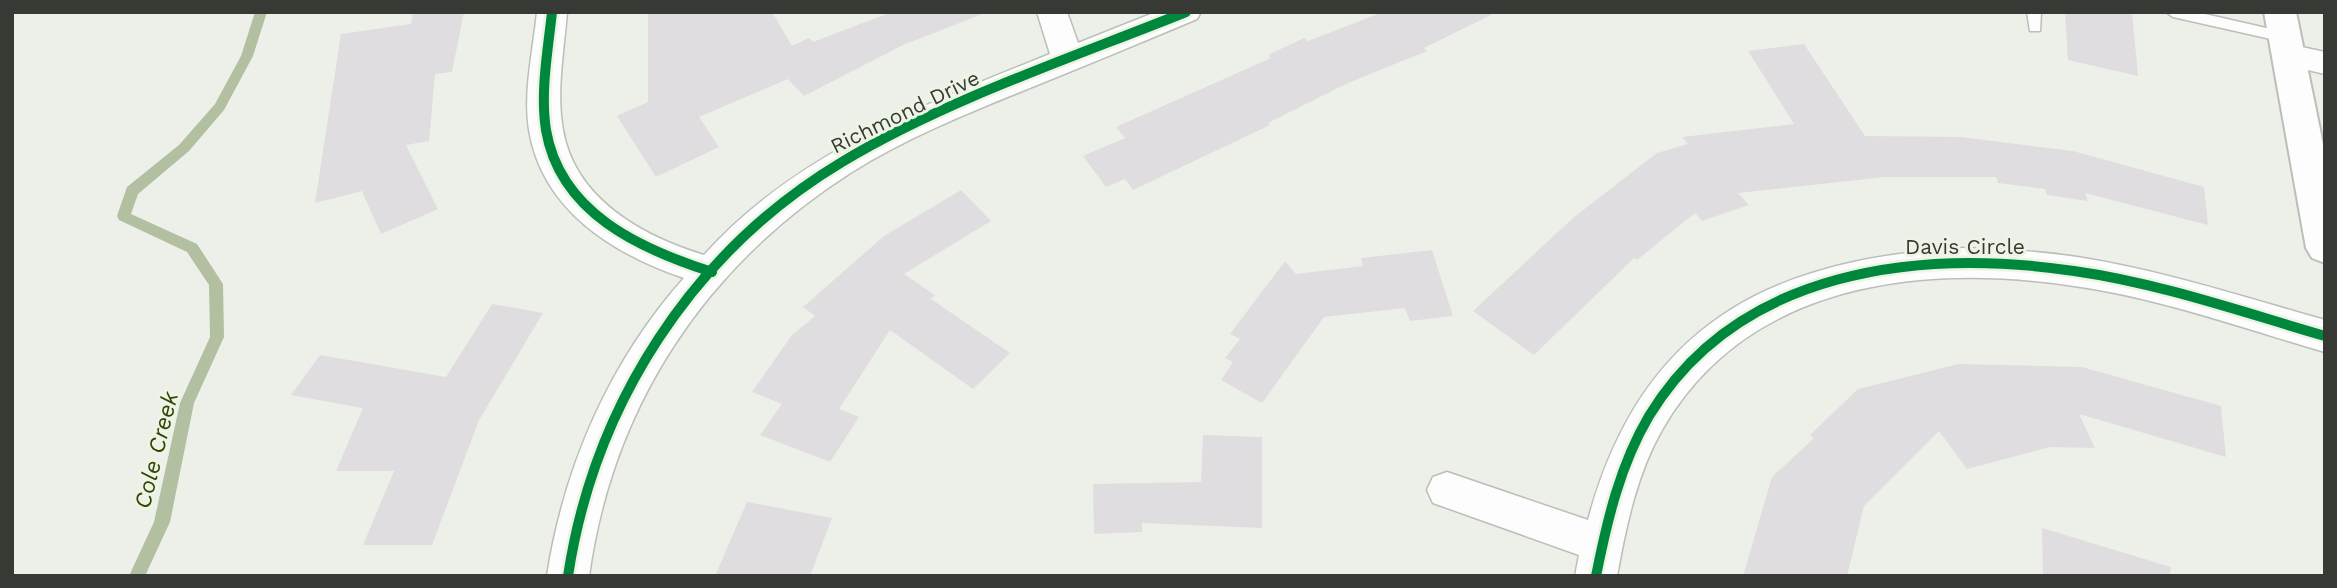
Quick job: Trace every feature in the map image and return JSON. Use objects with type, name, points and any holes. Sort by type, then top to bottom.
[{"type":"main road","points":[[2284,35],[2325,248]]},
{"type":"street","points":[[552,12],[545,130],[551,153],[572,194],[586,209],[613,229],[671,260],[712,272]]},
{"type":"street","points":[[1052,12],[1068,61]]},
{"type":"street","name":"Richmond Drive","points":[[568,576],[575,529],[596,460],[627,388],[671,318],[747,231],[840,163],[946,109],[1186,12]]},
{"type":"street","points":[[2284,35],[2325,63]]},
{"type":"street","name":"Davis Circle","points":[[1447,490],[1599,560],[1624,471],[1641,433],[1661,398],[1691,363],[1726,333],[1765,307],[1801,290],[1847,275],[1933,262],[2027,265],[2127,282],[2325,336]]},
{"type":"lane","points":[[2174,12],[2284,35]]},
{"type":"building","points":[[413,12],[464,12],[452,72],[435,74],[429,141],[406,145],[438,209],[381,234],[362,191],[315,203],[341,34],[411,24]]},
{"type":"building","points":[[648,12],[772,12],[792,46],[809,38],[813,42],[892,12],[980,12],[980,15],[903,45],[804,96],[788,79],[699,117],[719,147],[656,177],[617,116],[648,102]]},
{"type":"building","points":[[1383,12],[1497,12],[1424,48],[1427,51],[1348,83],[1268,123],[1270,125],[1133,190],[1125,179],[1106,187],[1083,156],[1125,138],[1116,127],[1271,58],[1268,55],[1304,38],[1308,41]]},
{"type":"building","points":[[2065,12],[2132,12],[2138,76],[2068,60]]},
{"type":"building","points":[[1804,44],[1865,136],[1961,137],[2073,151],[2204,187],[2208,225],[2085,193],[2088,201],[2047,195],[2045,189],[1998,183],[1996,177],[1885,177],[1738,193],[1749,205],[1702,221],[1695,213],[1637,260],[1634,258],[1534,355],[1473,311],[1573,218],[1657,153],[1688,144],[1682,137],[1794,124],[1748,51]]},
{"type":"building","points":[[961,190],[991,221],[904,274],[935,295],[931,299],[1010,353],[973,389],[890,330],[839,409],[859,417],[830,462],[760,435],[782,404],[752,392],[792,335],[815,316],[803,307],[884,236]]},
{"type":"building","points":[[1432,250],[1453,316],[1410,321],[1405,308],[1324,317],[1262,403],[1221,380],[1233,362],[1225,358],[1240,339],[1230,334],[1285,261],[1296,274],[1363,266],[1361,258]]},
{"type":"building","points":[[492,304],[543,313],[479,420],[432,545],[363,545],[394,471],[336,471],[363,408],[291,395],[320,355],[446,377]]},
{"type":"building","points":[[1958,364],[2082,367],[2221,406],[2226,457],[2079,414],[2095,448],[2050,447],[1967,469],[1939,431],[1864,506],[1847,576],[1743,576],[1772,477],[1814,438],[1810,435],[1858,389]]},
{"type":"building","points":[[1203,435],[1262,437],[1262,528],[1142,523],[1142,532],[1094,534],[1093,484],[1201,482]]},
{"type":"building","points":[[747,502],[832,518],[810,576],[715,576]]},
{"type":"building","points":[[2042,528],[2171,567],[2170,576],[2043,576]]},
{"type":"waterway","name":"Cole Creek","points":[[137,576],[162,522],[187,403],[217,337],[216,284],[192,248],[124,216],[132,191],[184,148],[220,107],[247,56],[261,12]]},
{"type":"cycle path","points":[[552,12],[545,86],[546,130],[553,159],[566,184],[584,206],[631,240],[685,264],[712,272]]},
{"type":"cycle path","points":[[568,576],[575,529],[596,460],[627,388],[671,318],[747,231],[840,163],[882,140],[946,109],[1186,12]]},
{"type":"cycle path","points":[[1596,576],[1619,483],[1637,439],[1661,398],[1700,353],[1745,319],[1794,293],[1847,276],[1903,266],[1960,262],[2017,264],[2137,283],[2325,336]]}]
